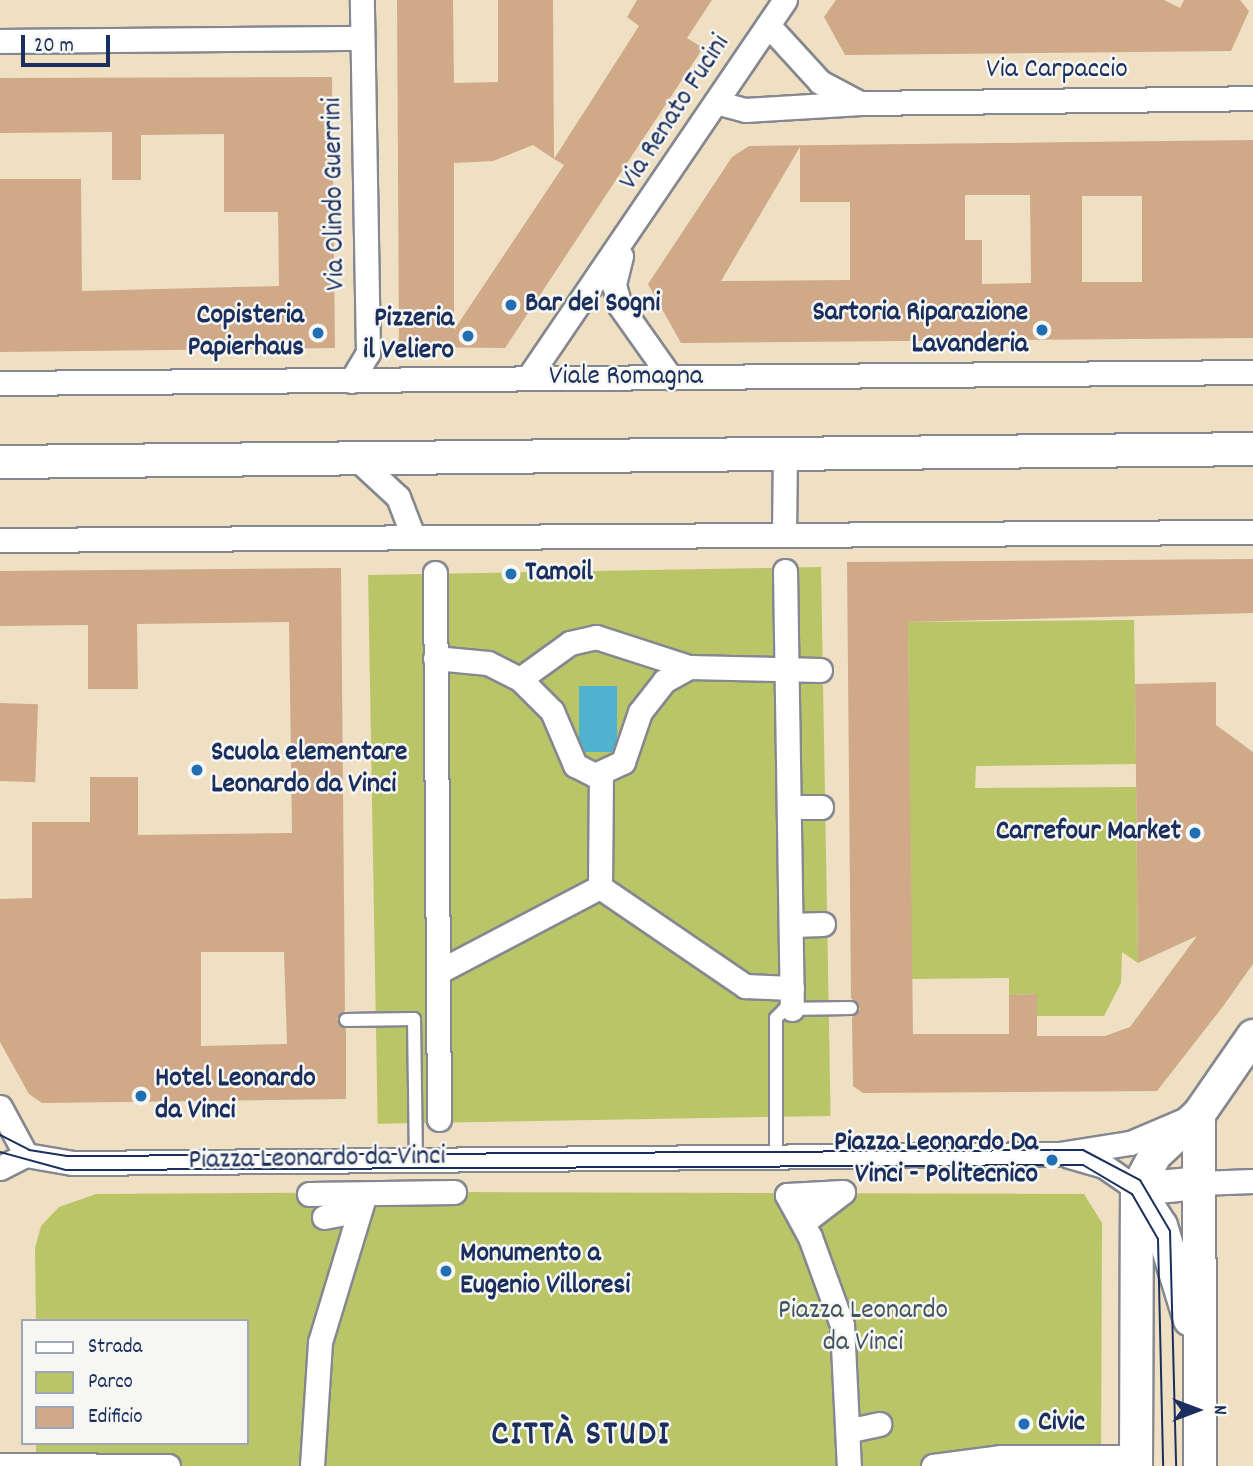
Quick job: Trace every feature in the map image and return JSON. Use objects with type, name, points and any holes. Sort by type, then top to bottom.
[{"type":"main road","points":[[0,462],[1253,449]]},
{"type":"main road","points":[[1135,1462],[1137,1189],[1156,1154],[1199,1114],[1253,1037]]},
{"type":"main road","name":"Piazza Leonardo da Vinci","points":[[1199,1114],[1200,1466]]},
{"type":"main road","points":[[1137,1189],[1199,1183]]},
{"type":"main road","name":"Piazza Leonardo da Vinci","points":[[1137,1189],[1161,1226],[1198,1347]]},
{"type":"street","name":"Via Olindo Guerrini","points":[[351,380],[368,353],[362,0]]},
{"type":"street","name":"Via Renato Fucini","points":[[528,378],[639,223],[785,0]]},
{"type":"street","name":"Via Carpaccio","points":[[768,25],[820,82],[861,103]]},
{"type":"street","points":[[0,41],[362,38]]},
{"type":"street","name":"Via Carpaccio","points":[[719,103],[745,110],[861,103],[1253,99]]},
{"type":"street","name":"Via Renato Fucini","points":[[639,223],[618,262],[614,285],[628,326],[671,378]]},
{"type":"street","name":"Viale Romagna","points":[[0,383],[1253,372]]},
{"type":"street","points":[[784,534],[785,454]]},
{"type":"street","points":[[356,458],[398,497],[412,536]]},
{"type":"street","points":[[0,540],[1253,532]]},
{"type":"street","points":[[600,887],[745,986],[792,999],[785,571]]},
{"type":"street","name":"Piazza Leonardo da Vinci","points":[[435,573],[439,1119]]},
{"type":"street","points":[[520,679],[570,643],[596,637],[689,667],[820,670]]},
{"type":"street","points":[[435,658],[488,663],[520,679],[552,711],[575,765],[601,775]]},
{"type":"street","points":[[601,775],[623,762],[652,695],[689,667]]},
{"type":"street","points":[[600,887],[601,775]]},
{"type":"street","points":[[789,807],[821,807]]},
{"type":"street","points":[[438,972],[600,887]]},
{"type":"street","points":[[791,925],[823,924]]},
{"type":"street","points":[[0,1107],[26,1155],[0,1168]]},
{"type":"street","name":"Piazza Leonardo da Vinci","points":[[26,1155],[73,1163],[1059,1154],[1130,1143],[1199,1114]]},
{"type":"street","name":"Piazza Leonardo da Vinci","points":[[1059,1154],[1104,1166],[1137,1189]]},
{"type":"street","points":[[1199,1183],[1253,1181]]},
{"type":"street","name":"Piazza Leonardo da Vinci","points":[[309,1194],[362,1202],[454,1192]]},
{"type":"street","name":"Piazza Leonardo da Vinci","points":[[324,1217],[362,1202]]},
{"type":"street","name":"Piazza Leonardo da Vinci","points":[[312,1466],[311,1439],[320,1342],[362,1202]]},
{"type":"street","points":[[804,1222],[842,1325],[851,1430],[849,1466]]},
{"type":"street","points":[[851,1430],[879,1424]]},
{"type":"street","points":[[289,1427],[311,1439]]},
{"type":"street","points":[[933,1466],[1001,1457],[1135,1462]]},
{"type":"street","points":[[0,1465],[167,1466]]},
{"type":"lane","points":[[776,1156],[775,1022],[780,1012],[792,999],[851,1008]]},
{"type":"lane","points":[[346,1020],[414,1019],[415,1160]]},
{"type":"green space","points":[[821,567],[831,1116],[378,1124],[368,575]]},
{"type":"green space","points":[[1134,620],[1136,764],[976,766],[975,788],[1136,787],[1138,963],[1122,952],[1121,983],[1104,1016],[1037,1016],[1037,994],[1009,995],[1009,978],[911,979],[908,622]]},
{"type":"green space","name":"Piazza Leonardo da Vinci","points":[[96,1194],[1084,1194],[1102,1223],[1101,1466],[36,1466],[36,1445],[248,1445],[248,1319],[36,1319],[35,1248],[41,1226],[59,1207]]},
{"type":"water","points":[[579,686],[617,686],[617,752],[579,752]]},
{"type":"building","points":[[397,0],[453,0],[454,83],[498,82],[498,0],[553,0],[554,159],[639,26],[627,17],[637,0],[712,0],[687,38],[703,48],[505,348],[399,347]],"holes":[[[533,145],[564,165],[454,330],[454,163],[493,161]]]},
{"type":"building","points":[[836,0],[1164,0],[1180,8],[1184,0],[1240,0],[1249,11],[1231,51],[845,55],[824,17]]},
{"type":"building","points":[[332,77],[335,348],[0,352],[0,179],[81,179],[82,291],[279,286],[278,212],[224,212],[224,134],[141,135],[141,180],[112,180],[112,132],[0,133],[0,78]]},
{"type":"building","points":[[1253,140],[1253,338],[681,343],[648,284],[732,157],[749,146]],"holes":[[[800,147],[800,202],[850,202],[850,280],[721,281]],[[965,195],[1030,195],[1031,283],[982,284],[982,240],[965,240]],[[1082,196],[1142,196],[1142,282],[1082,282]]]},
{"type":"building","points":[[1253,559],[1253,613],[908,622],[913,1034],[1009,1034],[1009,995],[1037,994],[1037,1036],[1105,1036],[1130,1027],[1197,936],[1138,963],[1135,684],[1216,682],[1216,725],[1253,752],[1253,964],[1224,1005],[1157,1091],[863,1093],[853,1086],[852,1017],[860,1009],[851,998],[847,562]]},
{"type":"building","points":[[341,568],[345,1011],[337,1019],[346,1029],[346,1099],[42,1103],[29,1094],[0,1042],[0,899],[32,898],[32,822],[90,822],[90,777],[138,777],[138,835],[292,833],[289,622],[137,624],[138,689],[88,689],[88,625],[0,626],[0,571]],"holes":[[[201,952],[284,952],[287,1044],[201,1046]]]},
{"type":"building","points":[[0,703],[38,704],[35,782],[0,781]]},
{"type":"tram line","points":[[0,1135],[29,1150],[66,1156],[1083,1150],[1140,1180],[1170,1231],[1176,1466]]},
{"type":"tram line","points":[[0,1152],[66,1170],[1083,1165],[1132,1194],[1158,1239],[1163,1466]]},
{"type":"place","name":"Bar dei Sogni","points":[[511,305]]},
{"type":"place","name":"Sartoria Riparazione Lavanderia","points":[[1042,330]]},
{"type":"place","name":"Copisteria Papierhaus","points":[[318,333]]},
{"type":"place","name":"Pizzeria il Veliero","points":[[468,336]]},
{"type":"place","name":"Tamoil","points":[[511,574]]},
{"type":"place","name":"Scuola elementare Leonardo da Vinci","points":[[197,770]]},
{"type":"place","name":"Carrefour Market","points":[[1195,833]]},
{"type":"place","name":"Hotel Leonardo da Vinci","points":[[141,1096]]},
{"type":"place","name":"Piazza Leonardo Da Vinci - Politecnico","points":[[1052,1160]]},
{"type":"place","name":"Monumento a Eugenio Villoresi","points":[[446,1271]]},
{"type":"place","name":"Civic","points":[[1024,1424]]},
{"type":"district","name":"CITTÀ STUDI","points":[[581,1436]]}]
